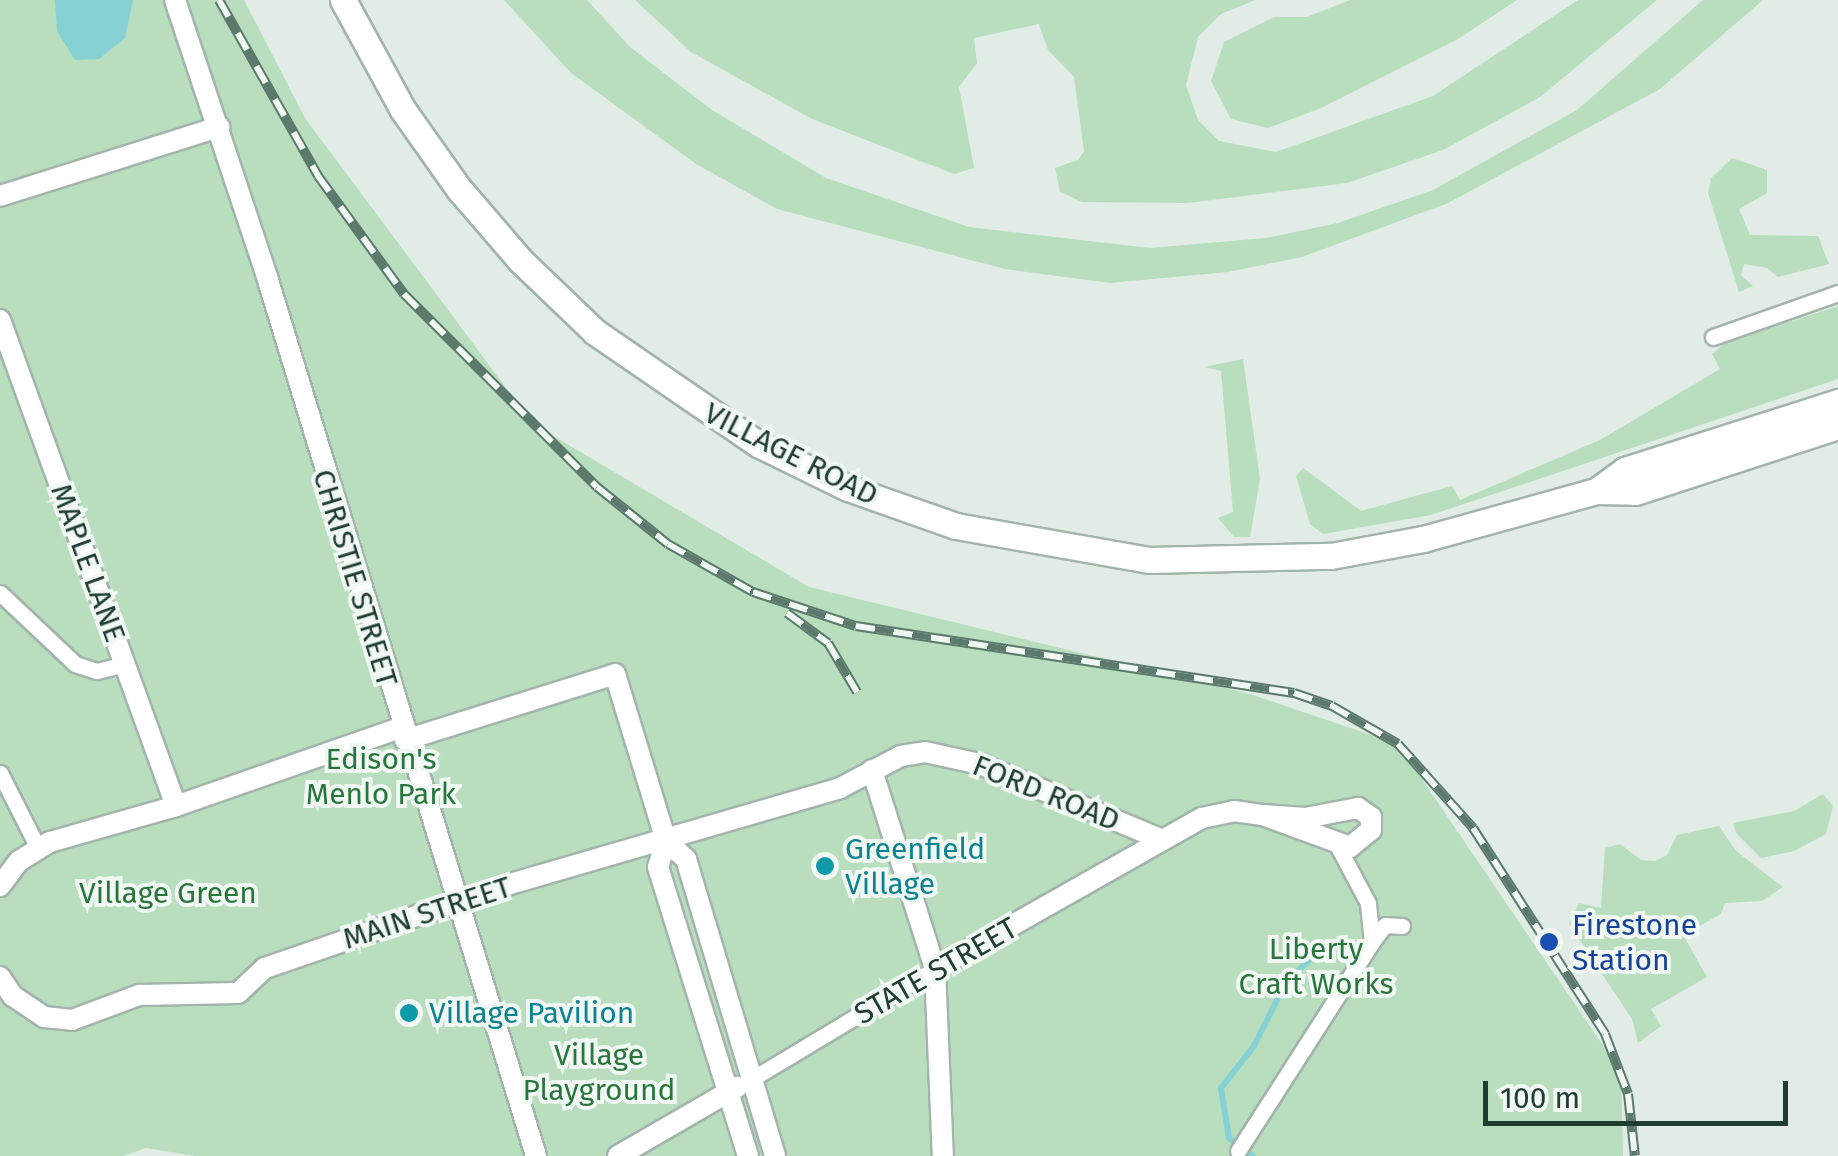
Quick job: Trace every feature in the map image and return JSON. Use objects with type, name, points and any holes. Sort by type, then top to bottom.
[{"type":"street","name":"CHRISTIE STREET","points":[[175,0],[219,127],[402,734],[536,1156]]},
{"type":"street","name":"VILLAGE ROAD","points":[[343,0],[432,153],[555,296],[714,418],[884,503],[1059,548],[1232,562],[1378,548],[1596,491],[1635,492],[1838,426]]},
{"type":"street","points":[[0,196],[219,127]]},
{"type":"street","points":[[1714,337],[1838,293]]},
{"type":"street","name":"MAPLE LANE","points":[[0,320],[176,806]]},
{"type":"street","name":"VILLAGE ROAD","points":[[1596,491],[1625,470],[1838,402]]},
{"type":"street","points":[[1,599],[76,664],[97,670],[124,664]]},
{"type":"street","points":[[0,886],[38,848],[402,734],[615,674],[666,841],[686,859],[775,1156]]},
{"type":"street","name":"FORD ROAD","points":[[872,770],[901,756],[950,755],[1163,840]]},
{"type":"street","points":[[872,770],[935,969],[943,1156]]},
{"type":"street","name":"MAIN STREET","points":[[0,977],[13,996],[44,1017],[72,1020],[138,995],[238,993],[265,968],[456,902],[840,788],[872,770]]},
{"type":"street","points":[[0,774],[38,848]]},
{"type":"street","name":"STATE STREET","points":[[618,1156],[935,969],[1202,818],[1234,812],[1305,818],[1343,807],[1371,817],[1363,840],[1337,845],[1263,815]]},
{"type":"street","points":[[666,841],[658,867],[748,1156]]},
{"type":"street","points":[[1337,845],[1368,903],[1372,942]]},
{"type":"street","points":[[1240,1147],[1384,925],[1402,926]]},
{"type":"green space","name":"Edison's Menlo Park","points":[[0,0],[244,0],[305,118],[533,424],[809,587],[1250,694],[1398,744],[1621,1072],[1623,1156],[195,1156],[146,1148],[123,1156],[0,1156]]},
{"type":"green space","points":[[504,0],[587,0],[630,47],[712,110],[826,178],[969,227],[1150,248],[1266,238],[1338,223],[1433,190],[1577,110],[1703,0],[1763,0],[1660,89],[1448,203],[1302,257],[1228,272],[1110,283],[1005,269],[777,209],[696,164],[571,73]]},
{"type":"green space","points":[[635,0],[1255,0],[1221,14],[1198,37],[1186,85],[1198,120],[1219,141],[1276,152],[1433,96],[1578,0],[1657,0],[1540,97],[1443,150],[1347,183],[1188,203],[1082,202],[1060,192],[1055,168],[1078,160],[1084,151],[1074,77],[1048,50],[1039,24],[974,38],[977,63],[959,87],[974,168],[954,174],[812,119],[691,52]]},
{"type":"green space","points":[[1350,0],[1517,0],[1458,39],[1321,108],[1268,128],[1231,119],[1211,81],[1224,42],[1274,17],[1307,17]]},
{"type":"green space","points":[[1732,158],[1767,170],[1767,193],[1739,209],[1750,235],[1818,236],[1829,264],[1778,277],[1767,268],[1744,264],[1741,275],[1753,286],[1739,292],[1708,193],[1711,178]]},
{"type":"green space","points":[[1838,306],[1838,379],[1431,515],[1323,534],[1310,524],[1296,476],[1303,468],[1361,511],[1452,486],[1460,500],[1600,440],[1720,369],[1712,354],[1725,343]]},
{"type":"green space","points":[[1243,359],[1260,479],[1250,537],[1234,537],[1218,518],[1233,512],[1221,371],[1204,367]]},
{"type":"green space","points":[[1823,794],[1833,806],[1826,834],[1794,851],[1761,858],[1736,833],[1733,823],[1794,811]]},
{"type":"green space","points":[[1719,826],[1736,851],[1783,887],[1762,901],[1725,903],[1721,914],[1683,935],[1707,977],[1651,1009],[1661,1026],[1638,1043],[1632,1019],[1569,924],[1579,903],[1601,908],[1605,848],[1620,844],[1641,860],[1655,861],[1667,855],[1677,835]]},
{"type":"water","points":[[55,0],[133,0],[125,38],[99,59],[75,60],[57,31]]},
{"type":"waterway","points":[[1253,1156],[1229,1138],[1221,1088],[1254,1046],[1285,984],[1308,961]]},
{"type":"railway","points":[[219,0],[318,176],[404,294],[597,487],[668,544],[753,592],[856,626],[1294,693],[1332,706],[1398,744],[1473,828],[1605,1034],[1628,1094],[1635,1156]]},
{"type":"railway","points":[[787,613],[828,643],[857,692]]},
{"type":"place","name":"Greenfield Village","points":[[825,866]]},
{"type":"place","name":"Firestone Station","points":[[1549,942]]},
{"type":"place","name":"Village Pavilion","points":[[409,1013]]},
{"type":"park label","name":"Village Green","points":[[168,893]]},
{"type":"park label","name":"Liberty Craft Works","points":[[1316,966]]},
{"type":"park label","name":"Village Playground","points":[[599,1072]]}]
